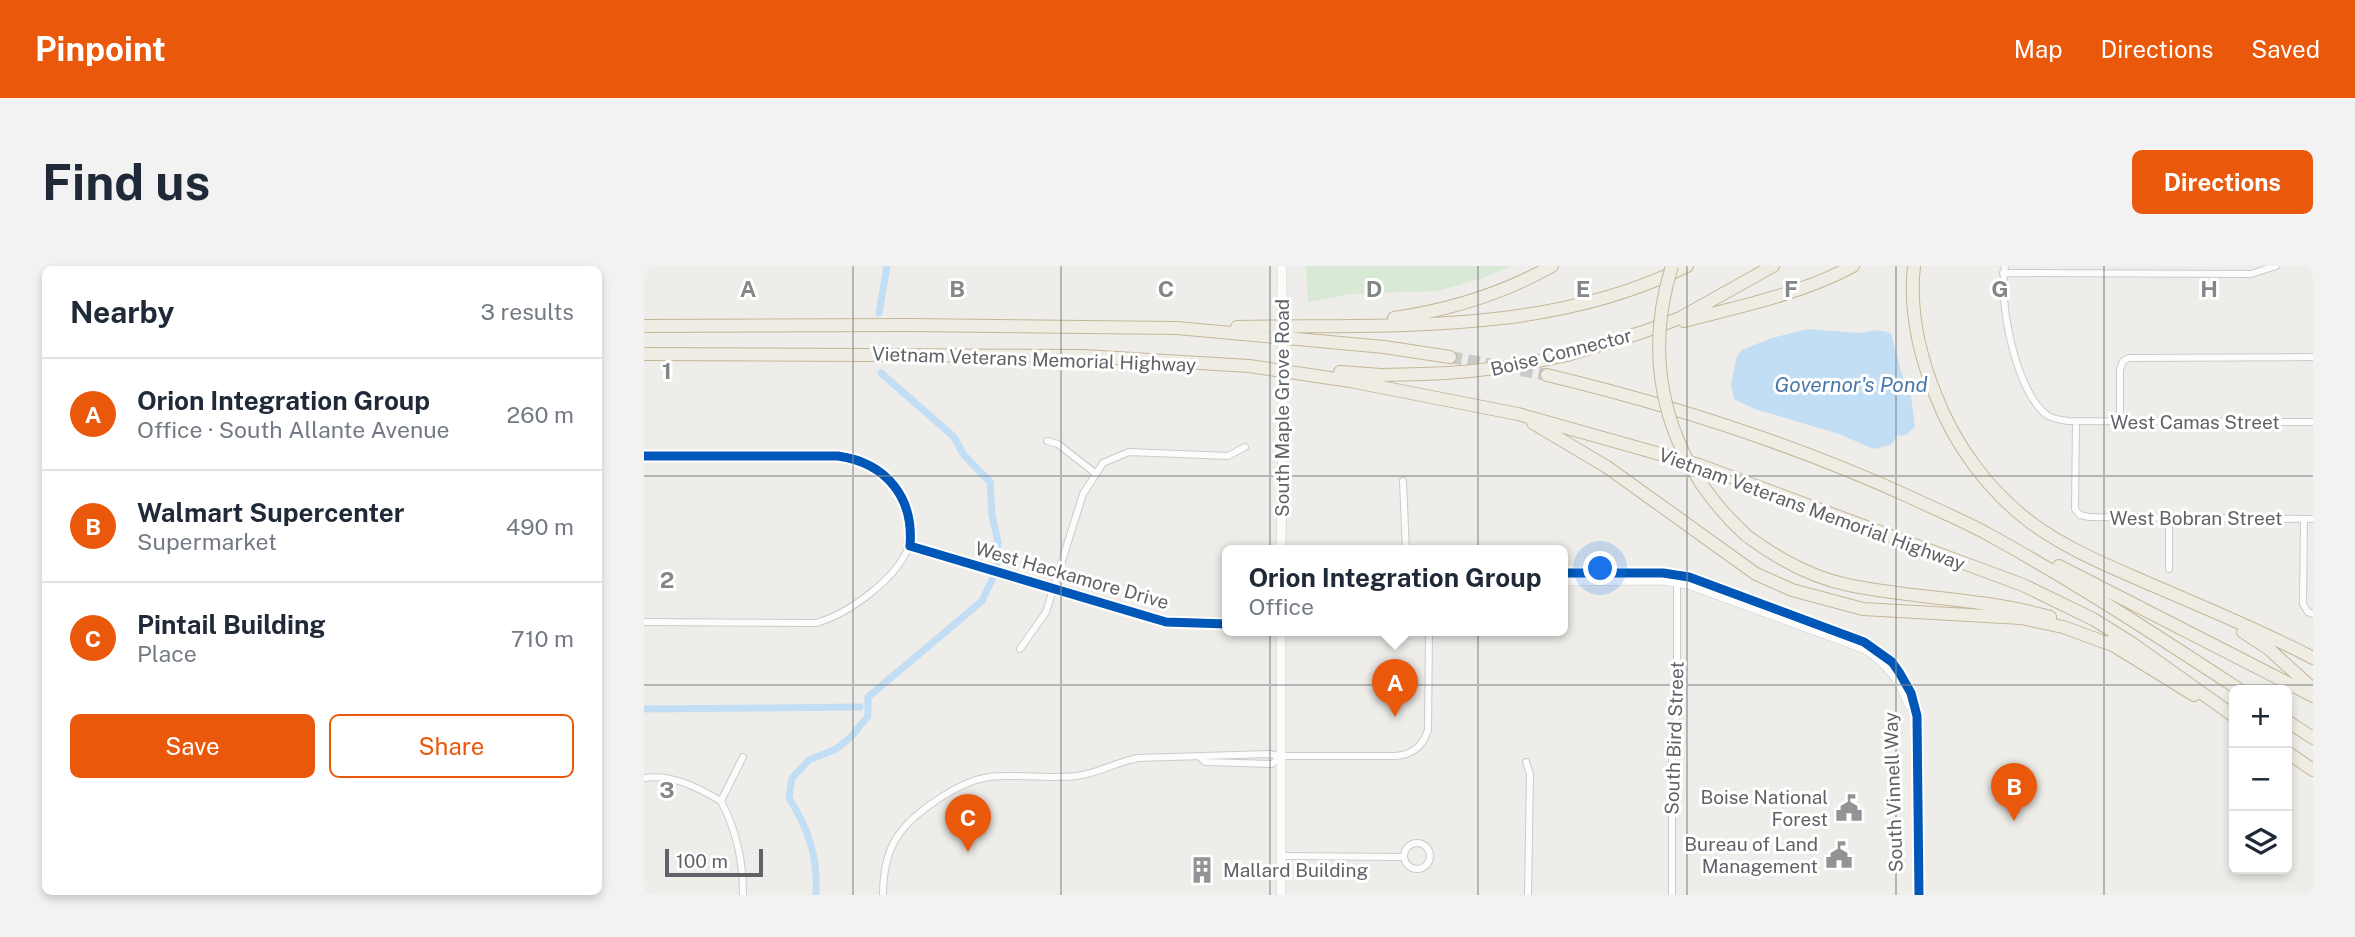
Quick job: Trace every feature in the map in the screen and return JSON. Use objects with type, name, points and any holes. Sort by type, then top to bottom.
[{"type":"highway","points":[[1348,325],[1435,312],[1521,284],[1552,266]]},
{"type":"highway","points":[[1672,266],[1658,334],[1658,364],[1663,396],[1671,423],[1692,471],[1713,503],[1747,536],[1774,556],[1799,569],[1847,585],[2025,610],[2065,621],[2115,646],[2170,682],[2229,713]]},
{"type":"highway","points":[[1177,328],[1480,321],[1542,313],[1629,289],[1687,266]]},
{"type":"highway","name":"Boise Connector","points":[[1249,366],[1381,375],[1470,373],[1517,367],[1567,355],[1680,318],[1773,266]]},
{"type":"highway","points":[[1643,332],[1793,292],[1853,266]]},
{"type":"highway","points":[[1914,266],[1914,326],[1925,371],[1942,412],[1965,452],[1993,489],[2029,522],[2075,551],[2313,658]]},
{"type":"highway","name":"Vietnam Veterans Memorial Highway","points":[[644,326],[1177,328],[1373,346],[1450,357]]},
{"type":"highway","name":"Vietnam Veterans Memorial Highway","points":[[644,354],[1071,356],[1249,366],[1350,381],[1518,414],[1699,465],[2024,585],[2111,630],[2229,713]]},
{"type":"highway","name":"Vietnam Veterans Memorial Highway","points":[[1547,375],[1621,393],[1750,433],[1876,482],[1992,536],[2105,602],[2232,685]]},
{"type":"highway","points":[[1518,414],[1606,467],[1756,574],[1792,590],[1863,609],[2021,618],[2063,627],[2115,646]]},
{"type":"highway","points":[[1992,536],[2045,559],[2313,696]]},
{"type":"highway","points":[[2216,613],[2269,649],[2313,689]]},
{"type":"highway","points":[[2292,723],[2313,738]]},
{"type":"highway","points":[[2292,755],[2313,770]]},
{"type":"street","name":"South Maple Grove Road","points":[[1281,545],[1282,266]]},
{"type":"street","points":[[2004,270],[2251,274],[2276,266]]},
{"type":"street","name":"West Camas Street","points":[[2004,270],[2005,313],[2014,357],[2033,399],[2048,416],[2076,421],[2313,422]]},
{"type":"street","points":[[2120,421],[2120,370],[2123,361],[2129,358],[2313,357]]},
{"type":"street","name":"West Bobran Street","points":[[2076,421],[2075,509],[2080,515],[2313,519]]},
{"type":"street","points":[[1047,441],[1058,444],[1094,473]]},
{"type":"street","points":[[1020,649],[1046,612],[1083,494],[1094,473],[1103,463],[1129,452],[1228,456],[1245,447]]},
{"type":"street","points":[[644,456],[852,458],[878,471],[902,497],[911,527],[910,546],[891,574],[850,609],[834,618],[816,623],[644,622]]},
{"type":"street","points":[[1403,481],[1406,545]]},
{"type":"street","points":[[2169,518],[2169,569]]},
{"type":"street","points":[[2304,519],[2303,604],[2308,612],[2313,614]]},
{"type":"street","name":"West Hackamore Drive","points":[[910,546],[1166,622],[1222,624]]},
{"type":"street","points":[[1568,573],[1679,575],[1754,605]]},
{"type":"street","points":[[1568,581],[1677,582],[1754,605]]},
{"type":"street","name":"South Bird Street","points":[[1672,895],[1672,743],[1677,710],[1677,582]]},
{"type":"street","name":"South Vinnell Way","points":[[1754,605],[1840,635],[1871,653],[1899,683],[1908,703],[1912,724],[1916,769],[1919,895]]},
{"type":"street","points":[[1281,636],[1281,895]]},
{"type":"street","points":[[883,895],[884,872],[890,848],[907,822],[957,787],[979,779],[1079,776],[1138,758],[1201,758],[1205,762],[1272,764],[1281,756],[1395,756],[1410,753],[1422,744],[1429,722],[1429,636]]},
{"type":"street","points":[[721,801],[743,757]]},
{"type":"street","points":[[1526,762],[1530,774],[1528,895]]},
{"type":"street","name":"South Vinnell Way","points":[[1913,895],[1916,769]]},
{"type":"street","points":[[644,778],[657,776],[676,779],[721,801],[731,820],[740,848],[744,895]]},
{"type":"street","points":[[1416,843],[1424,845],[1430,855],[1427,863],[1420,869],[1411,868],[1404,857],[1405,849],[1416,843]]},
{"type":"street","points":[[1281,856],[1404,857]]},
{"type":"green space","points":[[1306,266],[1512,266],[1438,291],[1351,294],[1308,302]]},
{"type":"water","name":"Governor's Pond","points":[[1807,329],[1860,333],[1878,330],[1891,333],[1904,382],[1911,396],[1915,427],[1905,435],[1897,435],[1892,444],[1875,449],[1839,434],[1755,409],[1734,399],[1731,384],[1737,356],[1742,350],[1772,338]]},
{"type":"waterway","points":[[879,313],[887,266]]},
{"type":"waterway","points":[[881,373],[954,437],[963,454],[990,482],[992,515],[998,542],[997,564]]},
{"type":"waterway","points":[[816,895],[811,844],[789,798],[792,778],[809,760],[836,749],[851,737],[868,716],[868,697],[982,601],[992,580]]},
{"type":"waterway","points":[[644,709],[860,707]]},
{"type":"tunnel","points":[[1450,357],[1547,375]]},
{"type":"cycle path","points":[[644,456],[838,456],[855,460],[883,475],[902,498],[910,529],[910,546],[1166,622],[1222,624]]},
{"type":"cycle path","points":[[1568,573],[1663,573],[1689,577],[1864,642],[1892,662],[1911,693],[1917,716],[1919,895]]},
{"type":"place","name":"Orion Integration Group","points":[[1395,717]]},
{"type":"place","name":"Boise National Forest","points":[[1849,808]]},
{"type":"place","name":"Walmart Supercenter","points":[[2014,821]]},
{"type":"place","name":"Pintail Building","points":[[968,852]]},
{"type":"place","name":"Bureau of Land Management","points":[[1839,855]]},
{"type":"place","name":"Mallard Building","points":[[1202,870]]}]
